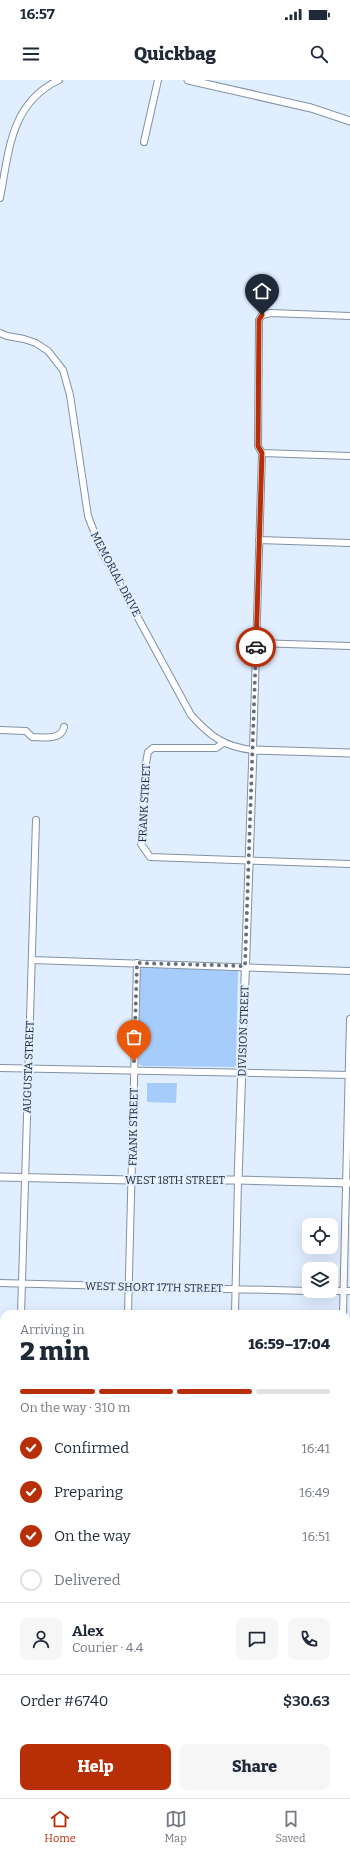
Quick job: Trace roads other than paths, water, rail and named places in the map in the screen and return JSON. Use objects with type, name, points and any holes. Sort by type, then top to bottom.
[{"type":"street","points":[[0,198],[11,139],[15,126],[25,108],[34,97],[59,80]]},
{"type":"street","points":[[144,142],[158,80]]},
{"type":"street","points":[[188,80],[311,108],[350,121]]},
{"type":"street","name":"DIVISION STREET","points":[[235,1310],[241,1073],[262,453],[258,446],[259,320],[264,314],[281,313],[350,316]]},
{"type":"street","name":"MEMORIAL DRIVE","points":[[2,335],[24,339],[36,344],[48,351],[63,370],[70,395],[87,510],[94,532],[101,550],[191,715],[205,730],[223,743],[240,749],[253,750]]},
{"type":"street","points":[[262,453],[350,456]]},
{"type":"street","points":[[259,540],[350,543]]},
{"type":"street","points":[[256,643],[350,646]]},
{"type":"street","points":[[0,730],[26,731],[32,737],[57,737],[62,734],[64,727]]},
{"type":"street","name":"FRANK STREET","points":[[223,743],[216,748],[153,748],[148,752],[140,832],[141,844],[150,858],[248,860]]},
{"type":"street","points":[[253,750],[350,753]]},
{"type":"street","name":"AUGUSTA STREET","points":[[21,1310],[36,820]]},
{"type":"street","points":[[248,860],[350,864]]},
{"type":"street","points":[[32,960],[245,966],[350,971]]},
{"type":"street","name":"FRANK STREET","points":[[128,1310],[137,963]]},
{"type":"street","points":[[343,1310],[350,1019]]},
{"type":"street","points":[[0,1068],[349,1075]]},
{"type":"street","name":"WEST 18TH STREET","points":[[0,1177],[347,1183]]},
{"type":"street","name":"WEST SHORT 17TH STREET","points":[[0,1283],[302,1290]]},
{"type":"street","points":[[338,1291],[350,1291]]}]
